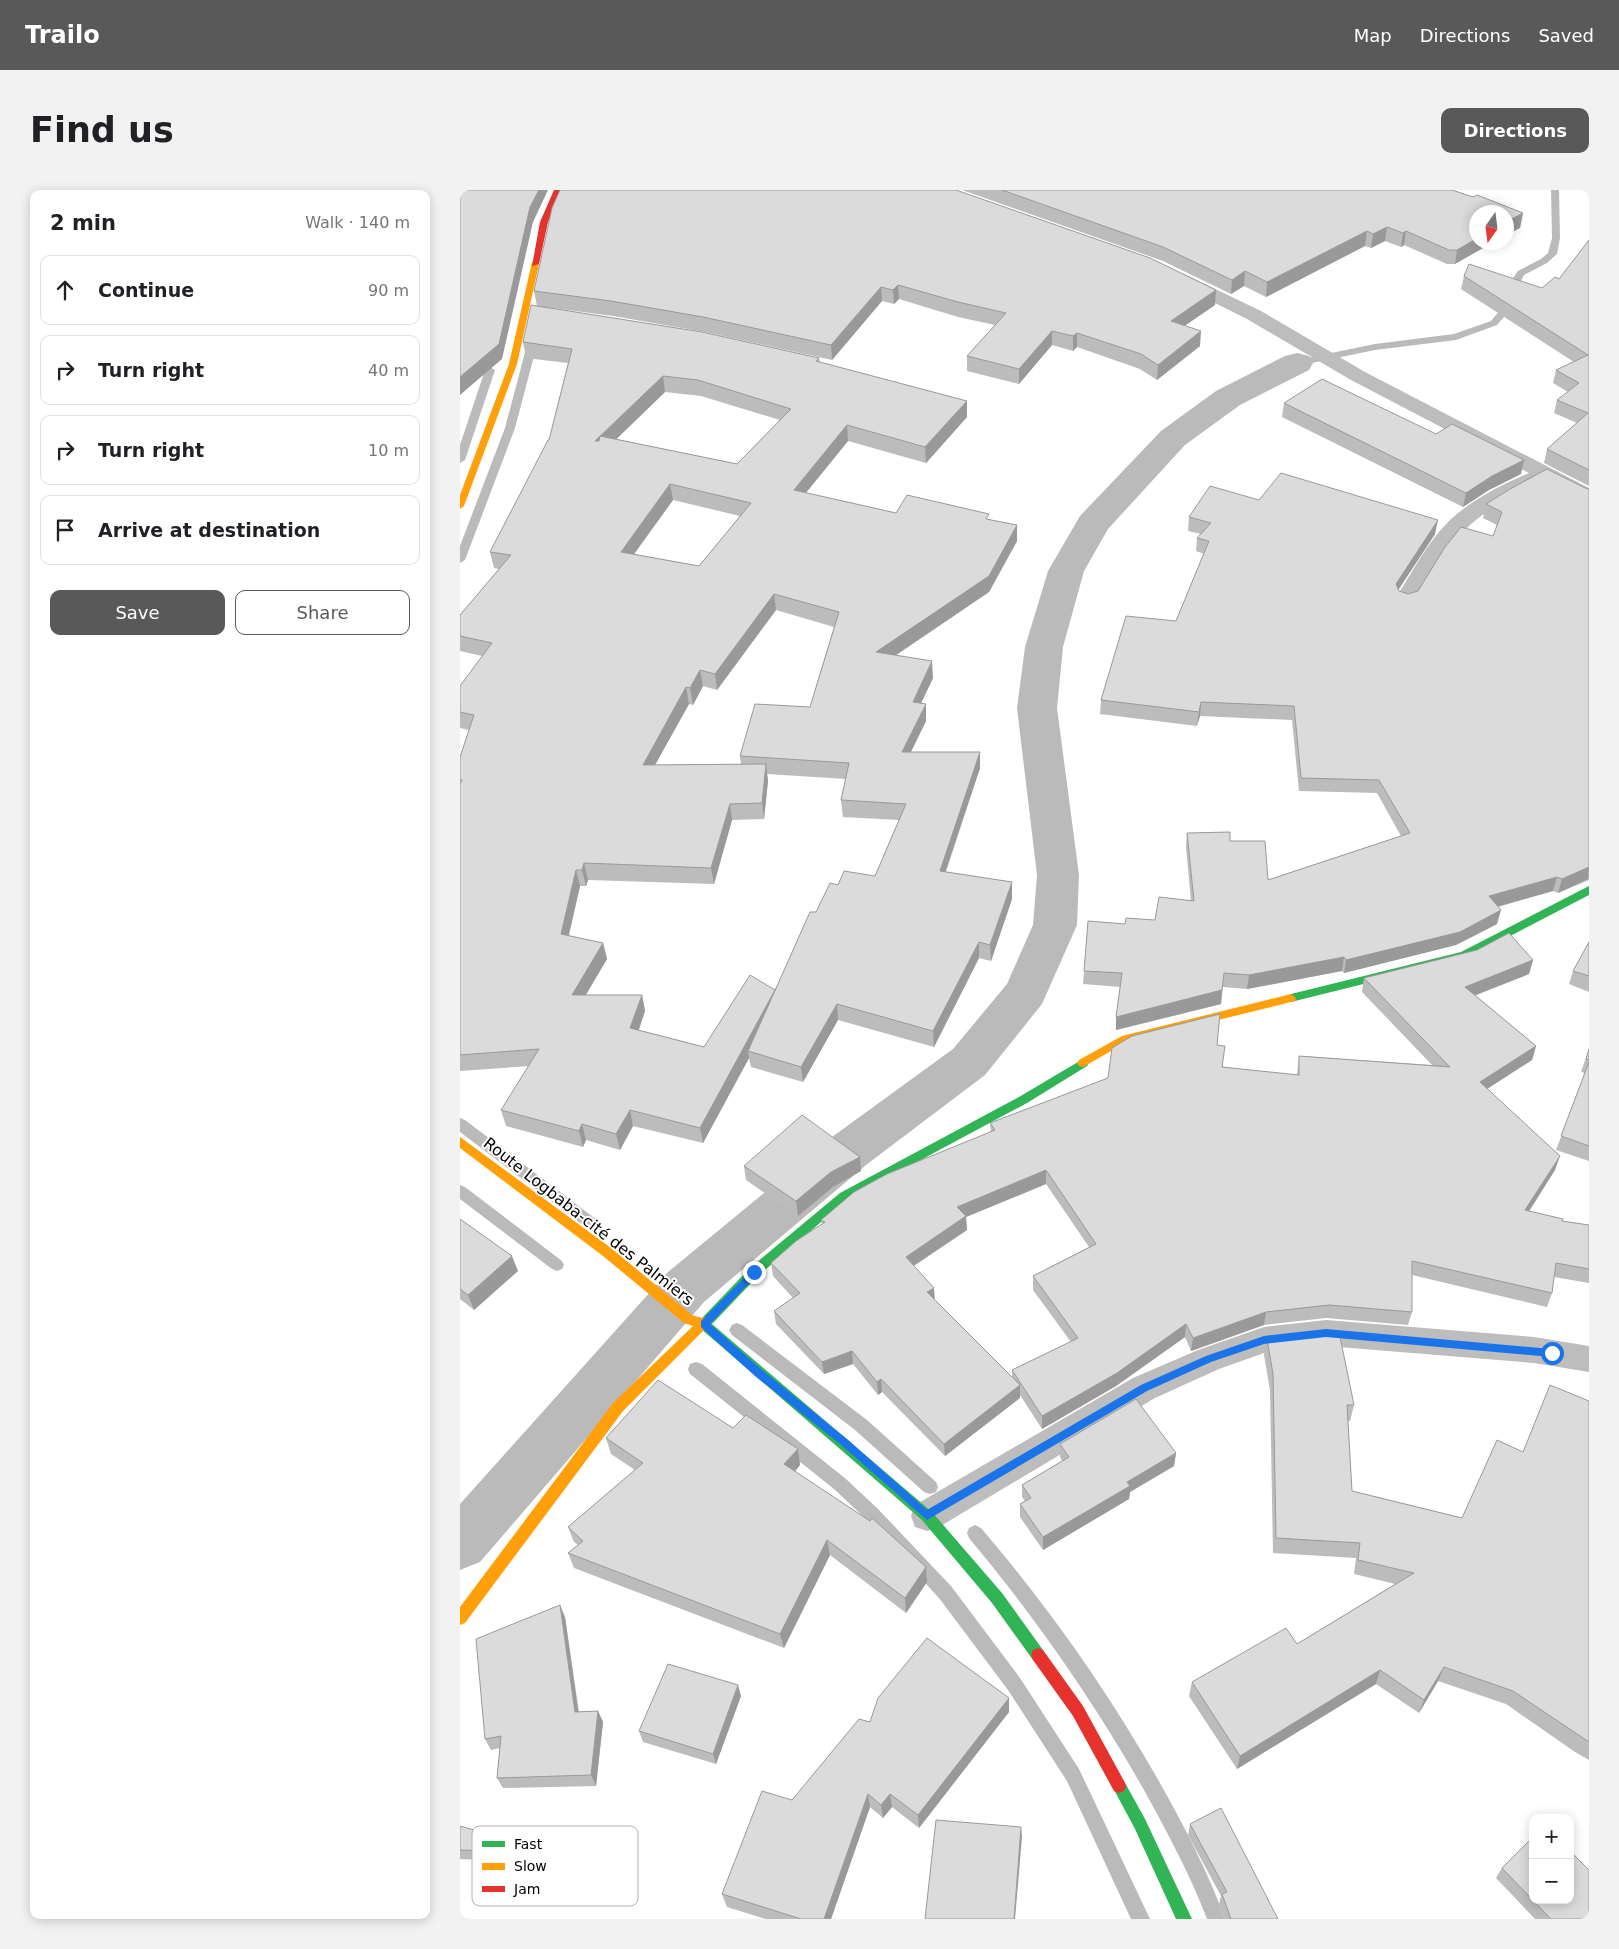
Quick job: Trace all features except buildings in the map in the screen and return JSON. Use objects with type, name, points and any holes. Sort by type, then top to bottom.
[{"type":"main road","points":[[460,506],[532,313],[544,222],[558,190]]},
{"type":"main road","points":[[460,1618],[618,1407],[704,1324],[754,1272],[844,1196],[1023,1100],[1122,1040],[1464,955],[1589,890]]},
{"type":"main road","name":"Route Logbaba-cité des Palmiers","points":[[460,1142],[607,1252],[688,1319],[704,1324],[759,1373],[844,1442],[927,1516],[997,1598],[1078,1711],[1140,1824],[1184,1919]]},
{"type":"street","points":[[1165,271],[1254,315],[1358,376],[1589,496]]},
{"type":"street","points":[[1406,599],[1448,536],[1474,512],[1506,491],[1545,473]]},
{"type":"street","points":[[927,1516],[1144,1388],[1209,1359],[1264,1340],[1326,1333],[1534,1350],[1589,1359]]},
{"type":"waterway","points":[[1297,363],[1375,347],[1456,337],[1494,323],[1505,310],[1514,284],[1521,273],[1544,261],[1552,254],[1556,238],[1555,190]]},
{"type":"waterway","points":[[460,560],[510,428],[533,341]]},
{"type":"waterway","points":[[460,1544],[686,1287],[849,1151],[969,1062],[1026,992],[1055,925],[1058,875],[1037,708],[1044,647],[1066,571],[1093,524],[1173,438],[1228,398],[1297,363]]},
{"type":"waterway","points":[[460,460],[490,370]]},
{"type":"waterway","points":[[460,1124],[592,1224]]},
{"type":"waterway","points":[[460,1191],[557,1265]]},
{"type":"waterway","points":[[737,1330],[861,1425],[930,1487]]},
{"type":"waterway","points":[[696,1369],[840,1484],[872,1514],[945,1592],[1014,1684],[1073,1775],[1141,1919]]},
{"type":"waterway","points":[[975,1533],[1050,1627],[1095,1692],[1137,1761],[1197,1871],[1216,1919]]},
{"type":"traffic: fast","points":[[1291,998],[1464,955],[1589,890]]},
{"type":"traffic: fast","points":[[707,1321],[754,1272],[844,1196],[1023,1100],[1083,1063]]},
{"type":"traffic: fast","points":[[697,1322],[704,1324],[927,1516],[997,1598],[1038,1655]]},
{"type":"traffic: fast","points":[[1119,1786],[1140,1824],[1184,1919]]},
{"type":"traffic: slow","points":[[460,506],[513,364],[535,264]]},
{"type":"traffic: slow","points":[[1083,1063],[1122,1040],[1291,998]]},
{"type":"traffic: slow","points":[[460,1142],[607,1252],[688,1319],[697,1322]]},
{"type":"traffic: slow","points":[[460,1618],[618,1407],[707,1321]]},
{"type":"traffic: jam","points":[[535,264],[544,222],[558,190]]},
{"type":"traffic: jam","points":[[1038,1655],[1078,1711],[1119,1786]]},
{"type":"route","points":[[754,1272],[704,1324],[759,1373],[844,1442],[927,1516],[1144,1388],[1209,1359],[1264,1340],[1326,1333],[1552,1353]]}]
